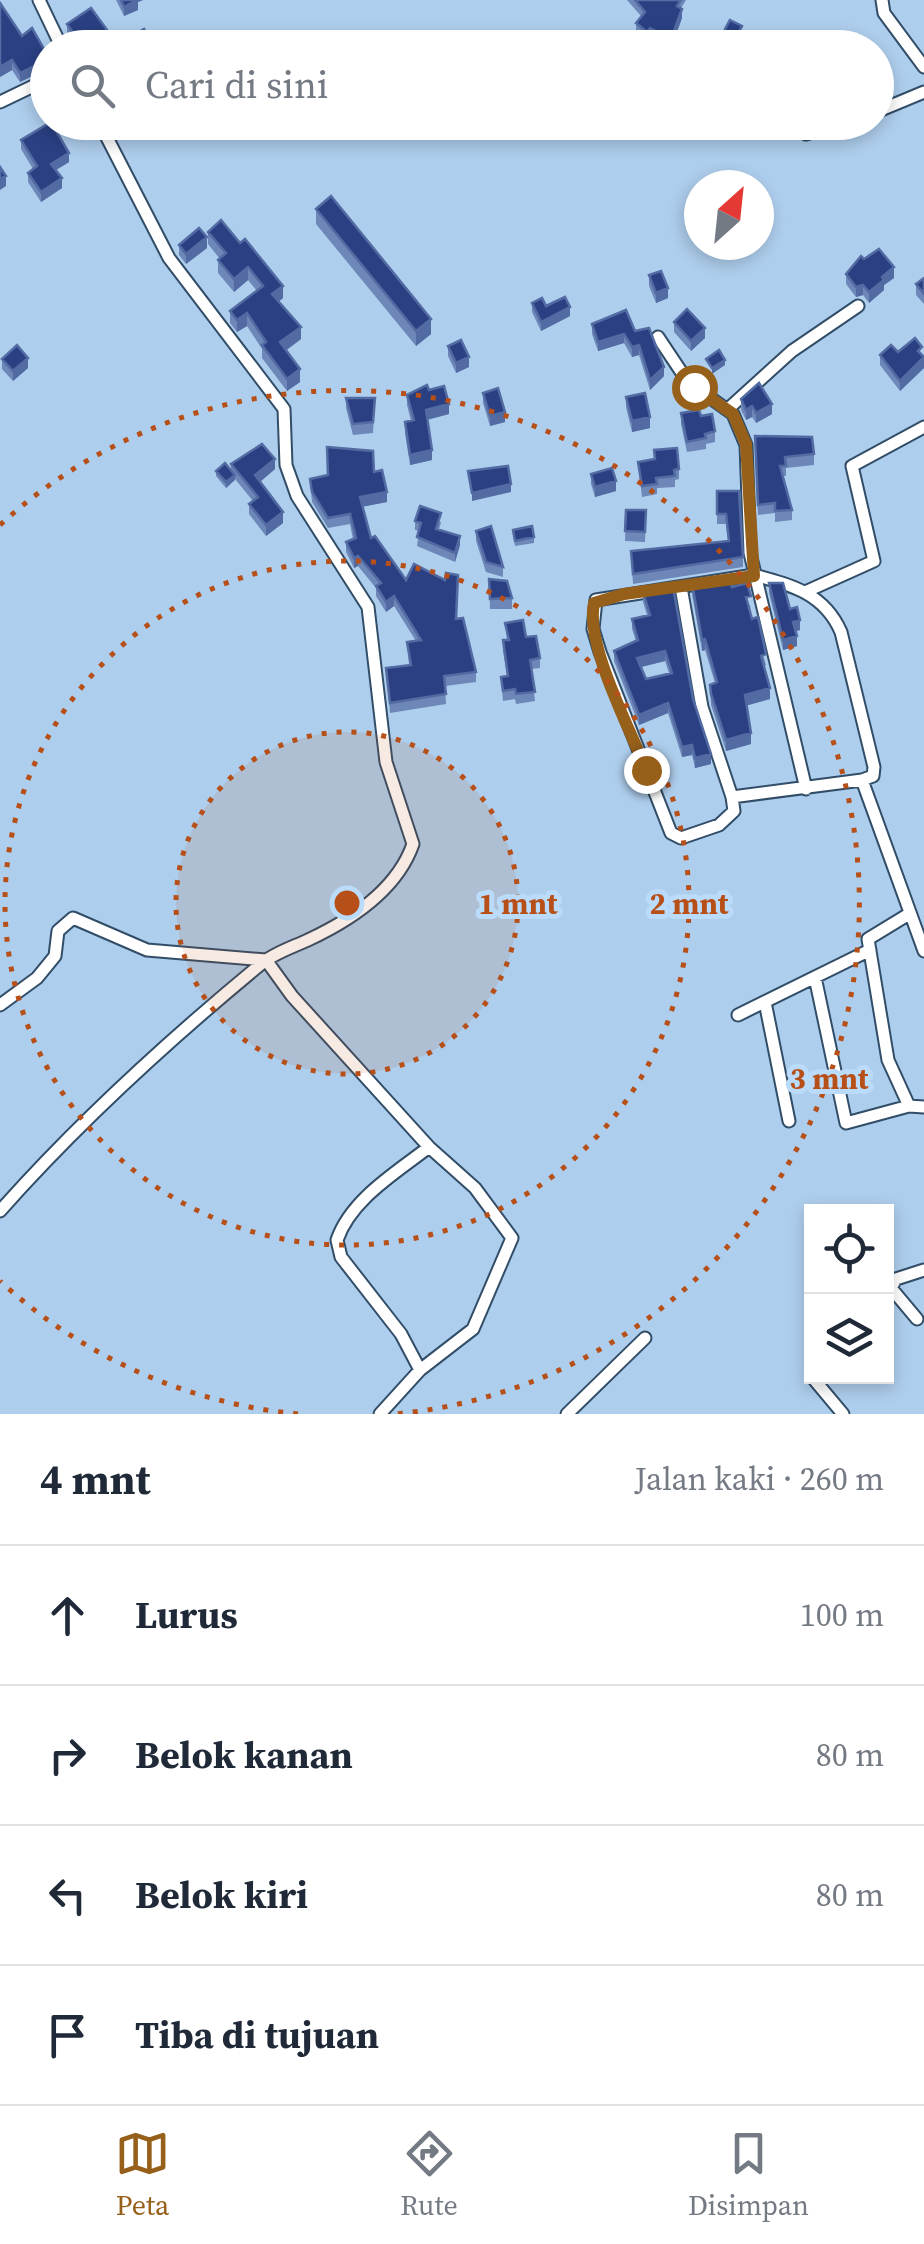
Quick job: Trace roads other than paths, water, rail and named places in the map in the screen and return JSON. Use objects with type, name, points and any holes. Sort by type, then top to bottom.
[{"type":"street","points":[[39,0],[53,30]]},
{"type":"street","points":[[882,0],[884,13],[924,67]]},
{"type":"street","points":[[0,102],[30,88]]},
{"type":"street","points":[[894,104],[924,92]]},
{"type":"street","points":[[0,1212],[168,1045],[266,960],[361,909],[396,876],[413,844],[386,762],[368,608],[297,496],[286,464],[284,408],[169,258],[108,140]]},
{"type":"street","points":[[728,408],[792,350],[858,306]]},
{"type":"street","points":[[658,337],[688,382],[728,408],[746,444],[754,576],[806,789]]},
{"type":"street","points":[[805,592],[874,561],[852,466],[924,427]]},
{"type":"street","points":[[680,587],[702,706],[734,811],[719,825],[681,838],[671,832],[593,628],[592,608],[599,598],[754,576],[805,592],[832,614],[840,632],[874,767],[874,776],[862,780],[732,797]]},
{"type":"street","points":[[862,780],[924,951]]},
{"type":"street","points":[[909,914],[868,939],[888,1060],[909,1106]]},
{"type":"street","points":[[0,1005],[48,965],[55,956],[58,931],[72,918],[147,950],[266,960],[292,996],[429,1147],[475,1188],[512,1242],[473,1329],[420,1370],[380,1414]]},
{"type":"street","points":[[738,1015],[870,950]]},
{"type":"street","points":[[815,978],[846,1122],[909,1106],[924,1107]]},
{"type":"street","points":[[766,1002],[789,1120]]},
{"type":"street","points":[[420,1370],[401,1334],[342,1257],[337,1240],[361,1203],[429,1147]]},
{"type":"street","points":[[916,1320],[894,1294],[892,1283],[924,1270]]},
{"type":"street","points":[[567,1414],[645,1338]]},
{"type":"street","points":[[819,1384],[843,1414]]}]
